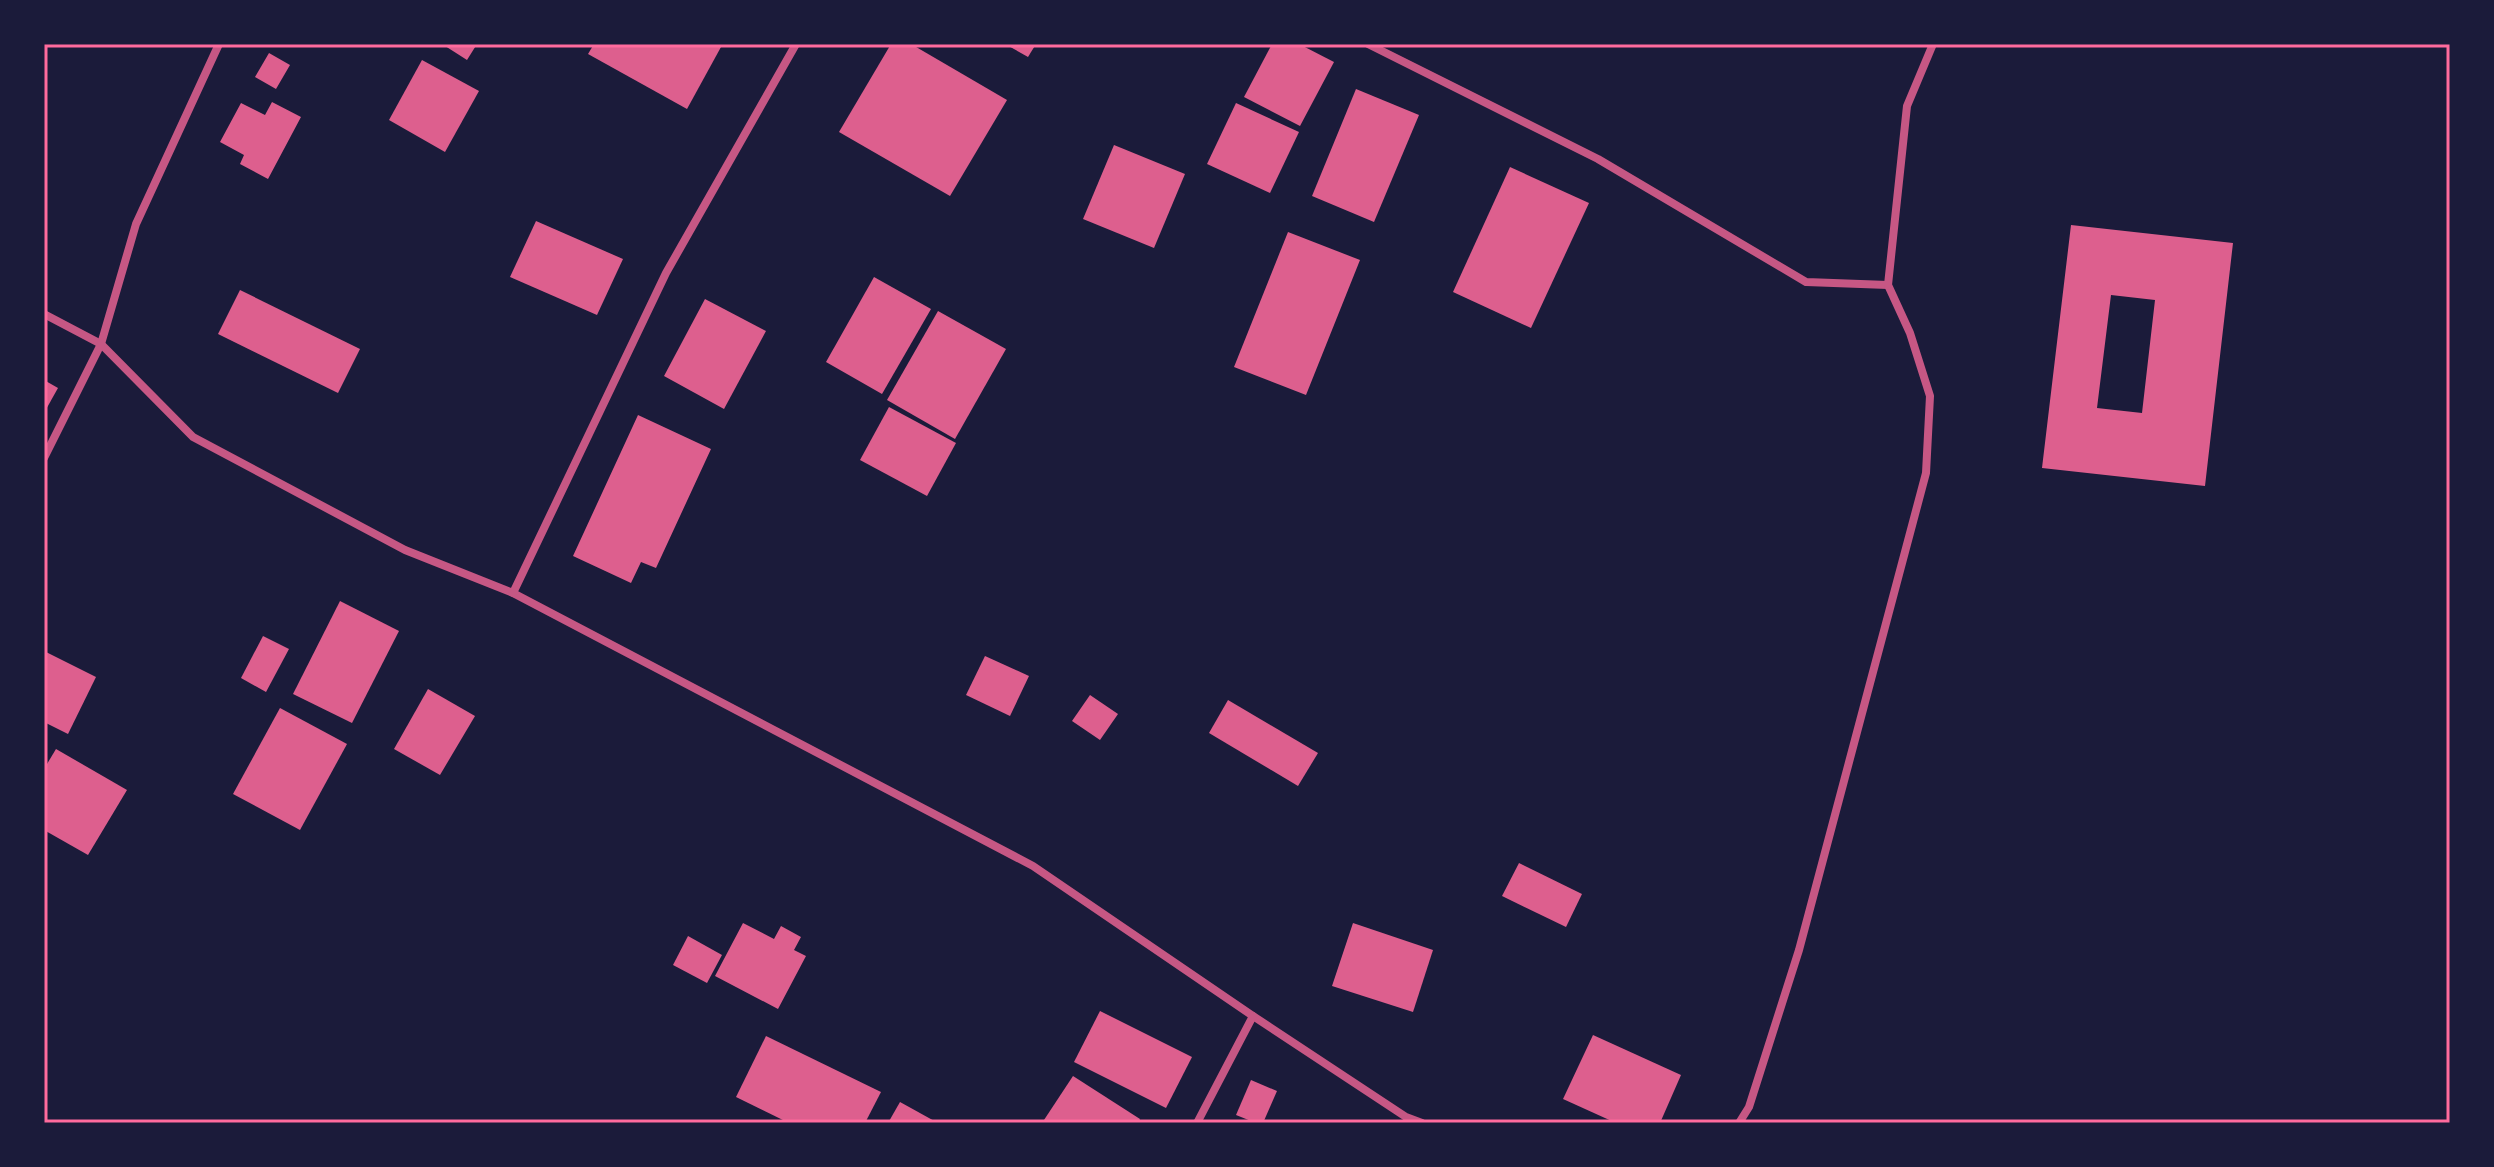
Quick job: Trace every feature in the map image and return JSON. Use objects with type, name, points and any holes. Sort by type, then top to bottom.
[{"type":"street","points":[[44,458],[101,344],[136,224],[219,44]]},
{"type":"street","points":[[513,593],[666,273],[796,44]]},
{"type":"street","points":[[1739,1123],[1749,1107],[1799,950],[1926,473],[1930,396],[1910,333],[1888,285],[1907,106],[1933,44]]},
{"type":"street","points":[[1373,45],[1598,159],[1806,282],[1888,285]]},
{"type":"street","points":[[44,314],[101,344],[193,437],[405,550],[513,593],[1033,866],[1253,1016],[1406,1117],[1422,1123]]},
{"type":"street","points":[[1197,1123],[1253,1016]]},
{"type":"building","points":[[442,44],[477,44],[467,60]]},
{"type":"building","points":[[594,44],[717,44],[721,47],[687,109],[588,54]]},
{"type":"building","points":[[891,44],[911,44],[1007,100],[950,196],[839,132]]},
{"type":"building","points":[[1005,44],[1036,44],[1028,57]]},
{"type":"building","points":[[1272,44],[1299,44],[1334,62],[1300,126],[1244,97]]},
{"type":"building","points":[[269,53],[290,65],[276,89],[255,77]]},
{"type":"building","points":[[422,60],[479,91],[445,152],[389,120]]},
{"type":"building","points":[[1356,89],[1419,115],[1374,222],[1312,196]]},
{"type":"building","points":[[272,102],[301,117],[268,179],[240,164],[244,155],[220,142],[241,103],[265,115]]},
{"type":"building","points":[[1236,103],[1299,132],[1270,193],[1207,164]]},
{"type":"building","points":[[1114,145],[1185,174],[1154,248],[1083,219]]},
{"type":"building","points":[[1510,167],[1589,203],[1531,328],[1453,292]]},
{"type":"building","points":[[536,221],[623,259],[597,315],[510,277]]},
{"type":"building","points":[[2071,225],[2233,243],[2205,486],[2042,468]],"holes":[[[2111,295],[2155,300],[2142,413],[2097,408]]]},
{"type":"building","points":[[1288,232],[1360,260],[1306,395],[1234,367]]},
{"type":"building","points":[[874,277],[931,309],[882,394],[826,362]]},
{"type":"building","points":[[240,290],[360,349],[338,393],[218,334]]},
{"type":"building","points":[[705,299],[766,331],[724,409],[664,376]]},
{"type":"building","points":[[938,311],[1006,349],[955,439],[887,400]]},
{"type":"building","points":[[44,380],[58,388],[44,413]]},
{"type":"building","points":[[889,407],[956,443],[927,496],[860,460]]},
{"type":"building","points":[[638,415],[711,449],[656,568],[641,562],[631,583],[573,556]]},
{"type":"building","points":[[340,601],[399,631],[352,723],[293,694]]},
{"type":"building","points":[[263,636],[289,649],[266,692],[241,678]]},
{"type":"building","points":[[44,651],[96,677],[68,734],[44,722]]},
{"type":"building","points":[[985,656],[1029,676],[1010,716],[966,695]]},
{"type":"building","points":[[428,689],[475,716],[440,775],[394,749]]},
{"type":"building","points":[[1090,695],[1118,714],[1100,740],[1072,721]]},
{"type":"building","points":[[1228,700],[1318,753],[1298,786],[1209,733]]},
{"type":"building","points":[[280,708],[347,744],[300,830],[233,794]]},
{"type":"building","points":[[56,749],[127,790],[88,855],[44,830],[44,769]]},
{"type":"building","points":[[1519,863],[1582,894],[1566,927],[1502,896]]},
{"type":"building","points":[[743,923],[774,939],[781,926],[801,937],[794,950],[806,956],[778,1009],[715,976]]},
{"type":"building","points":[[1353,923],[1433,950],[1413,1012],[1332,986]]},
{"type":"building","points":[[688,936],[722,955],[707,983],[673,965]]},
{"type":"building","points":[[1100,1011],[1192,1057],[1166,1108],[1074,1062]]},
{"type":"building","points":[[1593,1035],[1681,1075],[1660,1123],[1616,1123],[1563,1099]]},
{"type":"building","points":[[766,1036],[881,1092],[865,1123],[789,1123],[736,1097]]},
{"type":"building","points":[[1073,1076],[1140,1119],[1138,1123],[1042,1123]]},
{"type":"building","points":[[1251,1080],[1277,1091],[1263,1123],[1236,1115]]},
{"type":"building","points":[[900,1102],[938,1123],[888,1123]]}]
